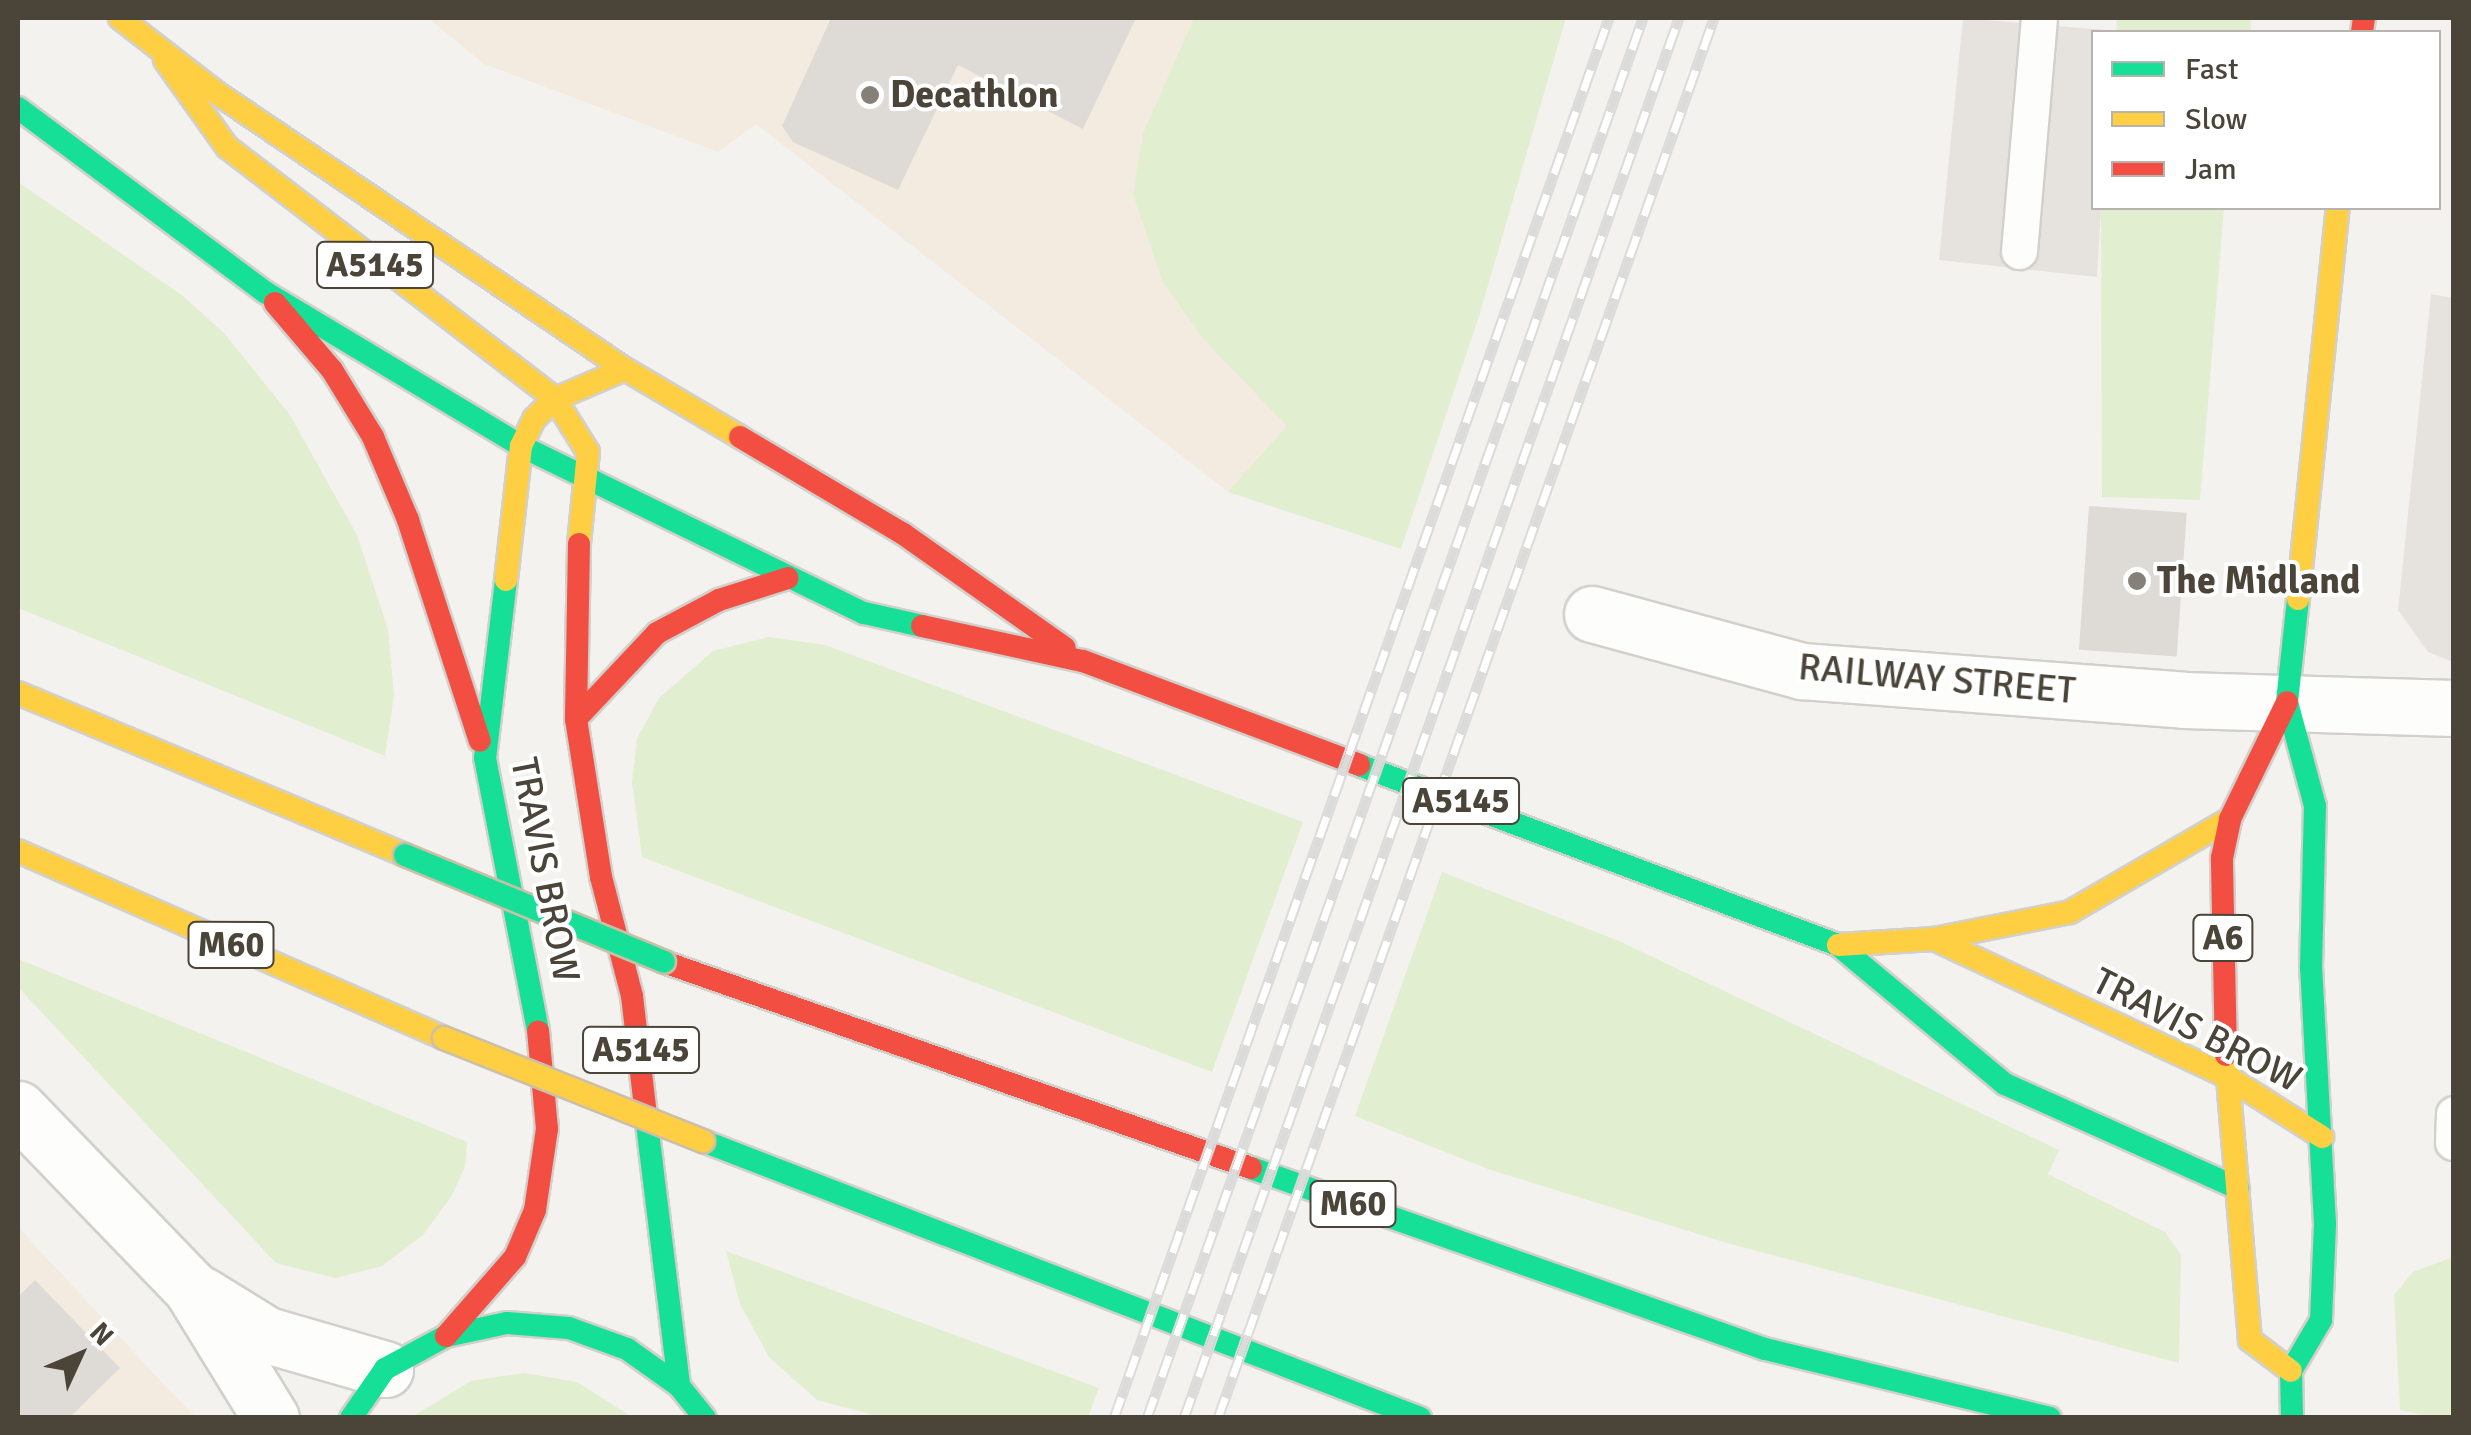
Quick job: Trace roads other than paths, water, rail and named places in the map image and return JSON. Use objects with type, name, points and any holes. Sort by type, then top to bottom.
[{"type":"main road","name":"TRAVIS BROW","points":[[120,18],[626,369],[902,533],[1083,661]]},
{"type":"main road","name":"A5145","points":[[154,44],[228,147],[556,400],[588,452],[585,480]]},
{"type":"main road","name":"TRAVIS BROW","points":[[18,108],[265,292],[521,446],[788,578],[864,613],[1083,661],[1838,945],[2005,1084],[2246,1183]]},
{"type":"main road","name":"A6","points":[[2287,702],[2315,806],[2311,968],[2322,1137],[2322,1320],[2291,1371],[2250,1340],[2246,1183],[2226,1076],[2222,858],[2230,820],[2287,702],[2338,210]]},
{"type":"main road","name":"A5145","points":[[265,292],[332,370],[373,437],[408,520],[485,758]]},
{"type":"main road","name":"TRAVIS BROW","points":[[446,1336],[515,1257],[538,1199],[546,1129],[535,999],[494,826],[485,758],[521,446],[534,419],[556,400],[626,369]]},
{"type":"main road","name":"TRAVIS BROW","points":[[585,480],[576,719],[601,878],[635,1012],[678,1386]]},
{"type":"main road","points":[[576,719],[657,633],[719,600],[788,578]]},
{"type":"main road","name":"M60","points":[[18,693],[664,962],[1766,1349],[2050,1418]]},
{"type":"main road","points":[[1934,939],[2070,912],[2230,820]]},
{"type":"main road","name":"M60","points":[[18,851],[444,1038],[1420,1418]]},
{"type":"main road","name":"TRAVIS BROW","points":[[1838,945],[1934,939],[2226,1076],[2322,1137],[2288,1157]]},
{"type":"main road","points":[[351,1418],[386,1368],[446,1336],[507,1323],[569,1328],[628,1349],[678,1386],[705,1418]]},
{"type":"main road","points":[[2291,1371],[2292,1418]]},
{"type":"street","name":"RAILWAY STREET","points":[[1592,614],[1802,671],[2287,702],[2454,708]]},
{"type":"street","points":[[18,1109],[191,1288],[271,1418]]},
{"type":"street","points":[[191,1288],[267,1334],[386,1368]]},
{"type":"lane","points":[[2018,251],[2039,18]]},
{"type":"lane","points":[[2452,1142],[2454,1114]]},
{"type":"railway","points":[[1114,1418],[1609,18]]},
{"type":"railway","points":[[1147,1418],[1643,18]]},
{"type":"railway","points":[[1184,1418],[1679,18]]},
{"type":"railway","points":[[1218,1418],[1714,18]]},
{"type":"place","name":"Decathlon","points":[[870,95]]},
{"type":"place","name":"The Midland","points":[[2137,581]]}]
